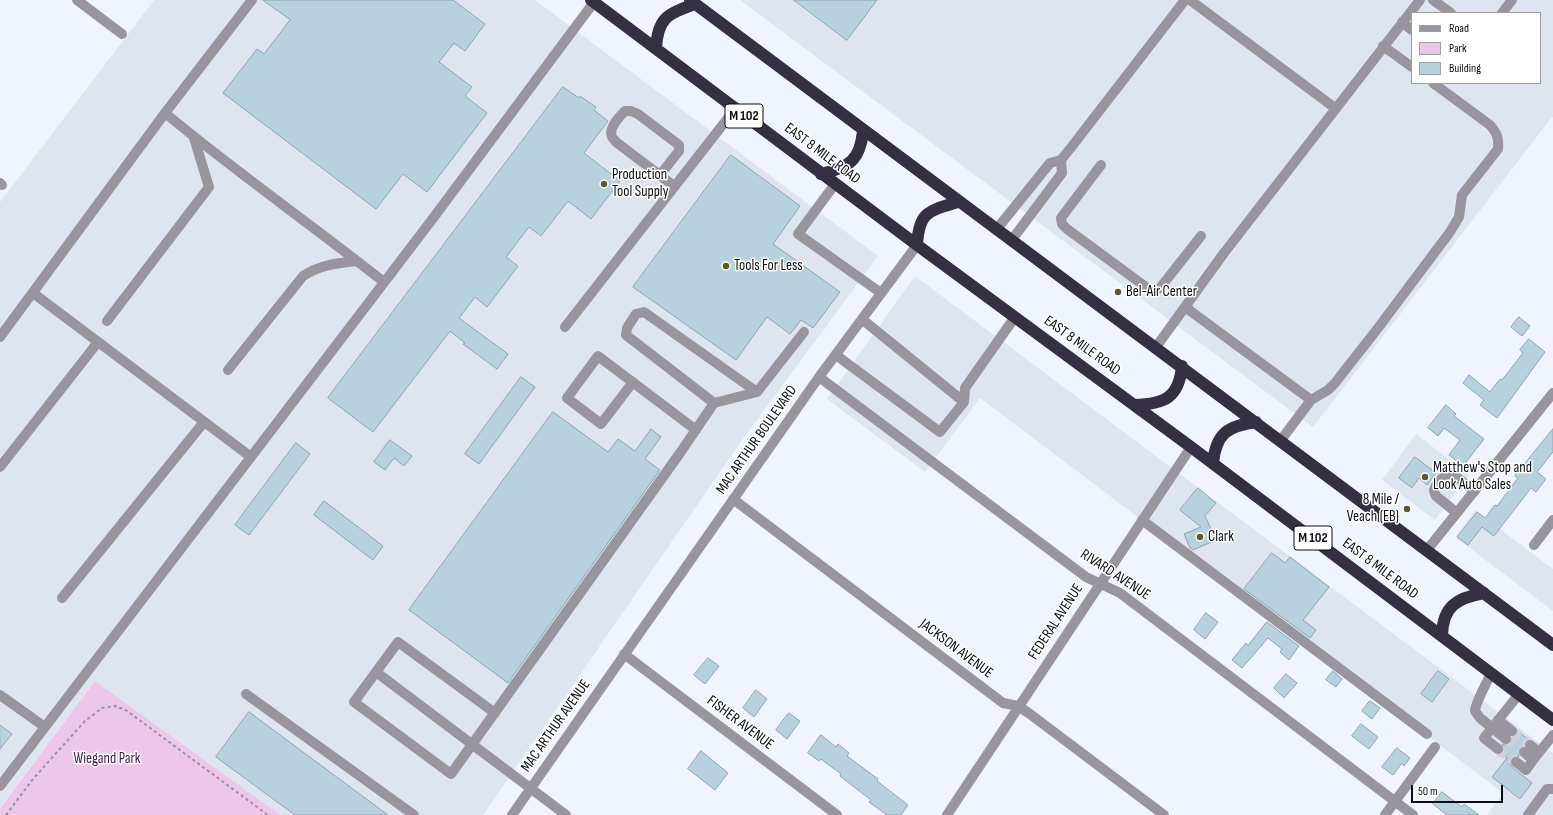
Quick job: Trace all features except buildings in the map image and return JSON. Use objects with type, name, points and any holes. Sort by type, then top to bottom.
[{"type":"highway","name":"EAST 8 MILE ROAD","points":[[592,1],[821,174],[1213,463],[1553,720]]},
{"type":"highway","points":[[656,48],[659,28],[667,16],[692,2],[958,202],[1182,366],[1553,645]]},
{"type":"highway","points":[[821,174],[844,166],[856,157],[862,143],[863,131]]},
{"type":"highway","points":[[917,245],[919,224],[923,218],[939,208],[958,202]]},
{"type":"highway","points":[[1134,405],[1152,404],[1169,397],[1179,384],[1182,366]]},
{"type":"highway","points":[[1213,463],[1214,450],[1217,442],[1226,431],[1242,424],[1256,422]]},
{"type":"highway","points":[[1442,635],[1442,623],[1445,615],[1454,604],[1470,595],[1484,593]]},
{"type":"street","points":[[77,0],[122,34]]},
{"type":"street","points":[[0,337],[165,114],[252,0]]},
{"type":"street","points":[[996,230],[1050,163],[1061,160],[1099,113],[1185,0]]},
{"type":"street","points":[[1190,0],[1335,108]]},
{"type":"street","points":[[1156,347],[1224,253],[1420,0]]},
{"type":"street","points":[[1434,0],[1450,12]]},
{"type":"street","points":[[1503,12],[1512,0]]},
{"type":"street","points":[[0,786],[384,282],[592,1]]},
{"type":"street","points":[[1402,22],[1411,29]]},
{"type":"street","points":[[1383,46],[1411,67]]},
{"type":"street","points":[[1281,440],[1311,400],[1328,390],[1335,383],[1450,232],[1459,217],[1462,195],[1498,148],[1499,139],[1496,131],[1439,85]]},
{"type":"street","points":[[565,327],[735,108]]},
{"type":"street","points":[[660,175],[679,151],[679,145],[638,114],[631,111],[626,111],[614,125],[612,137],[660,175],[674,186]]},
{"type":"street","points":[[165,114],[384,282]]},
{"type":"street","points":[[107,321],[209,187],[194,137]]},
{"type":"street","points":[[1011,241],[1062,173],[1061,160]]},
{"type":"street","points":[[1101,165],[1061,218],[1062,224],[1150,290],[1155,291],[1160,288],[1201,236]]},
{"type":"street","points":[[835,184],[798,234],[881,293]]},
{"type":"street","name":"MAC ARTHUR BOULEVARD","points":[[624,654],[819,377],[863,320],[917,245]]},
{"type":"street","points":[[228,370],[303,276],[314,269],[334,264],[357,261]]},
{"type":"street","points":[[33,293],[251,457]]},
{"type":"street","points":[[1184,308],[1311,400]]},
{"type":"street","points":[[714,403],[626,335],[626,328],[636,314],[644,312],[757,392]]},
{"type":"street","points":[[836,354],[940,432],[964,402],[964,388],[1014,317]]},
{"type":"street","points":[[863,320],[964,402]]},
{"type":"street","points":[[495,713],[398,642],[354,702],[451,774],[473,744],[696,430],[714,403],[757,392],[804,332]]},
{"type":"street","points":[[0,467],[98,342]]},
{"type":"street","points":[[633,382],[602,424],[567,398],[598,356],[633,382],[696,430]]},
{"type":"street","name":"RIVARD AVENUE","points":[[819,377],[1086,577],[1100,582],[1120,593],[1413,815]]},
{"type":"street","points":[[1427,550],[1553,393]]},
{"type":"street","points":[[62,598],[204,422]]},
{"type":"street","name":"FEDERAL AVENUE","points":[[947,815],[1100,582],[1191,447]]},
{"type":"street","points":[[1458,513],[1436,496],[1434,492],[1434,489],[1444,476],[1451,473],[1475,491]]},
{"type":"street","name":"JACKSON AVENUE","points":[[733,499],[1003,703],[1018,706],[1164,815]]},
{"type":"street","points":[[1142,520],[1427,734]]},
{"type":"street","points":[[1534,545],[1553,520]]},
{"type":"street","name":"MAC ARTHUR AVENUE","points":[[512,815],[624,654]]},
{"type":"street","name":"FISHER AVENUE","points":[[624,654],[837,815]]},
{"type":"street","points":[[376,672],[566,815]]},
{"type":"street","points":[[1491,673],[1476,705],[1475,711],[1480,718],[1495,724],[1509,735]]},
{"type":"street","points":[[246,694],[414,815]]},
{"type":"street","points":[[1498,749],[1484,738],[1519,694]]},
{"type":"street","points":[[0,695],[45,727]]},
{"type":"street","points":[[1516,762],[1526,770],[1553,735]]},
{"type":"street","points":[[1385,815],[1435,747]]},
{"type":"street","points":[[1527,748],[1536,756]]},
{"type":"street","points":[[1528,815],[1547,789],[1553,789]]},
{"type":"path","points":[[6,815],[33,779],[85,721],[102,708],[116,706],[126,711],[268,815]]},
{"type":"shaded area","points":[[154,0],[535,0],[878,256],[740,443],[483,815],[265,815],[95,681],[0,807],[0,202]]},
{"type":"shaded area","points":[[740,0],[1553,0],[1553,118],[1552,117],[1313,427]]},
{"type":"shaded area","points":[[915,276],[1553,753],[1553,815],[1487,815],[1503,793],[980,398],[925,472],[827,399]]},
{"type":"shaded area","name":"Matthew's Stop and Look Auto Sales","points":[[1416,434],[1469,475],[1435,520],[1382,480]]},
{"type":"shaded area","name":"Matthew's Stop and Look Auto Sales","points":[[1475,510],[1553,569],[1553,611],[1455,537]]},
{"type":"green space","name":"Wiegand Park","points":[[95,681],[280,815],[0,815],[0,808]]},
{"type":"tunnel","points":[[1512,731],[1530,745]]},
{"type":"tunnel","points":[[1506,739],[1524,752]]},
{"type":"tunnel","points":[[1498,749],[1516,762]]},
{"type":"place","name":"Production Tool Supply","points":[[604,184]]},
{"type":"place","name":"Tools For Less","points":[[726,266]]},
{"type":"place","name":"Bel-Air Center","points":[[1118,292]]},
{"type":"place","name":"Matthew's Stop and Look Auto Sales","points":[[1425,477]]},
{"type":"place","name":"8 Mile / Veach (EB)","points":[[1407,509]]},
{"type":"place","name":"Clark","points":[[1200,537]]}]
